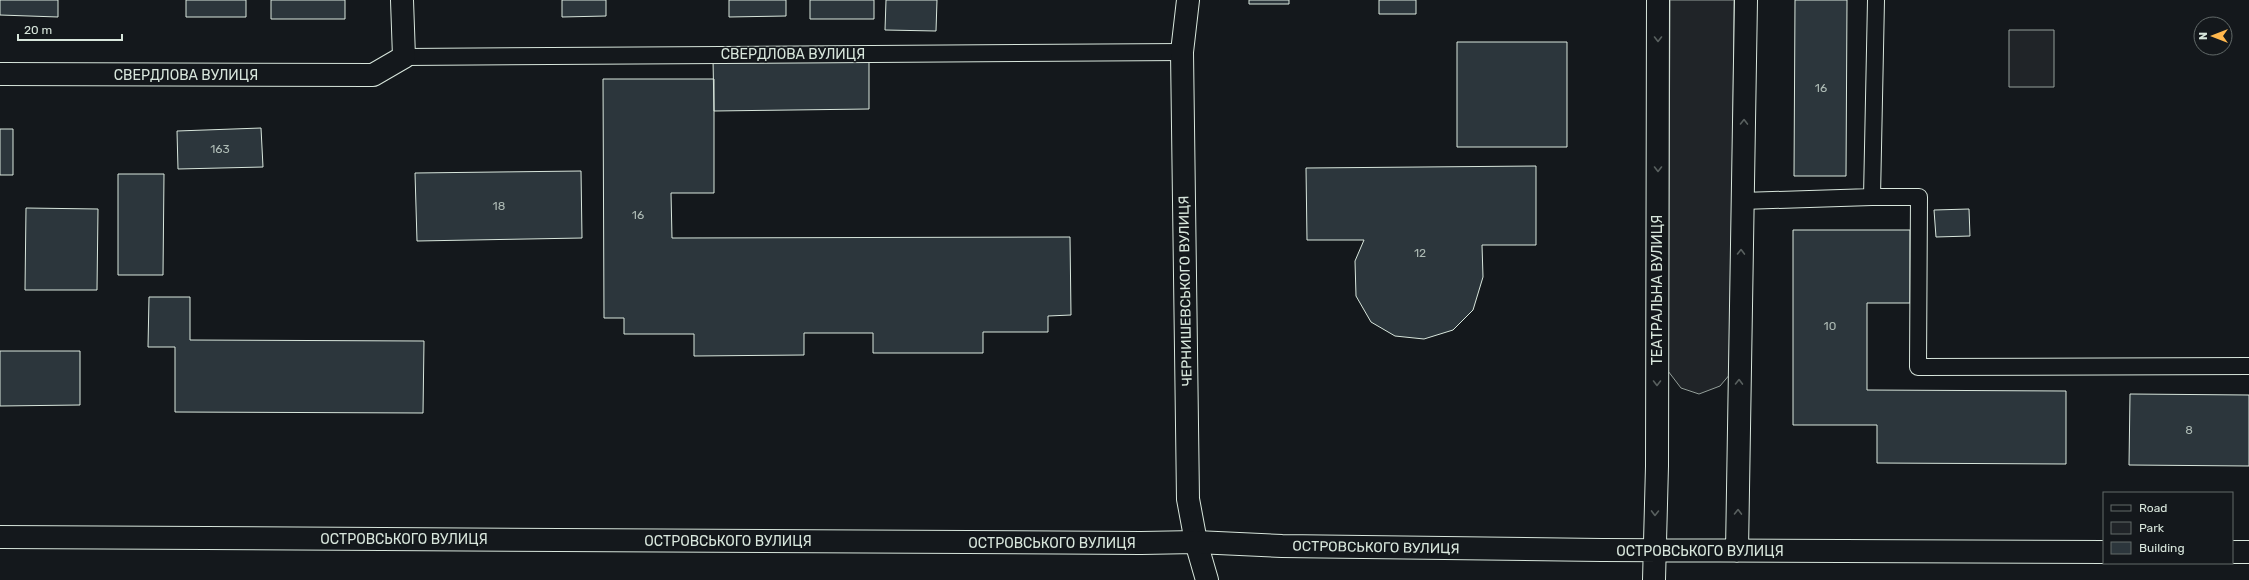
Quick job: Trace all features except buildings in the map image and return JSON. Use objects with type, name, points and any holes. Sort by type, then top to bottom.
[{"type":"street","points":[[402,0],[404,57]]},
{"type":"street","name":"ЧЕРНИШЕВСЬКОГО ВУЛИЦЯ","points":[[1188,0],[1182,52],[1188,499],[1196,542],[1207,580]]},
{"type":"street","name":"ТЕАТРАЛЬНА ВУЛИЦЯ","points":[[1654,580],[1657,466],[1658,0]]},
{"type":"street","points":[[1737,551],[1746,0]]},
{"type":"street","name":"СВЕРДЛОВА ВУЛИЦЯ","points":[[0,74],[373,76],[404,57]]},
{"type":"street","name":"ОСТРОВСЬКОГО ВУЛИЦЯ","points":[[0,537],[1141,543],[1196,542],[1282,546],[1654,551],[2103,552]]},
{"type":"street","points":[[2233,552],[2249,552]]},
{"type":"lane","points":[[1872,197],[1876,0]]},
{"type":"lane","name":"СВЕРДЛОВА ВУЛИЦЯ","points":[[404,57],[1182,52]]},
{"type":"lane","points":[[1742,201],[1919,197],[1918,367],[2249,366]]},
{"type":"green space","points":[[1670,0],[1734,0],[1731,373],[1720,386],[1699,394],[1681,388],[1668,371]]},
{"type":"green space","points":[[2009,30],[2054,30],[2054,87],[2009,87]]}]
